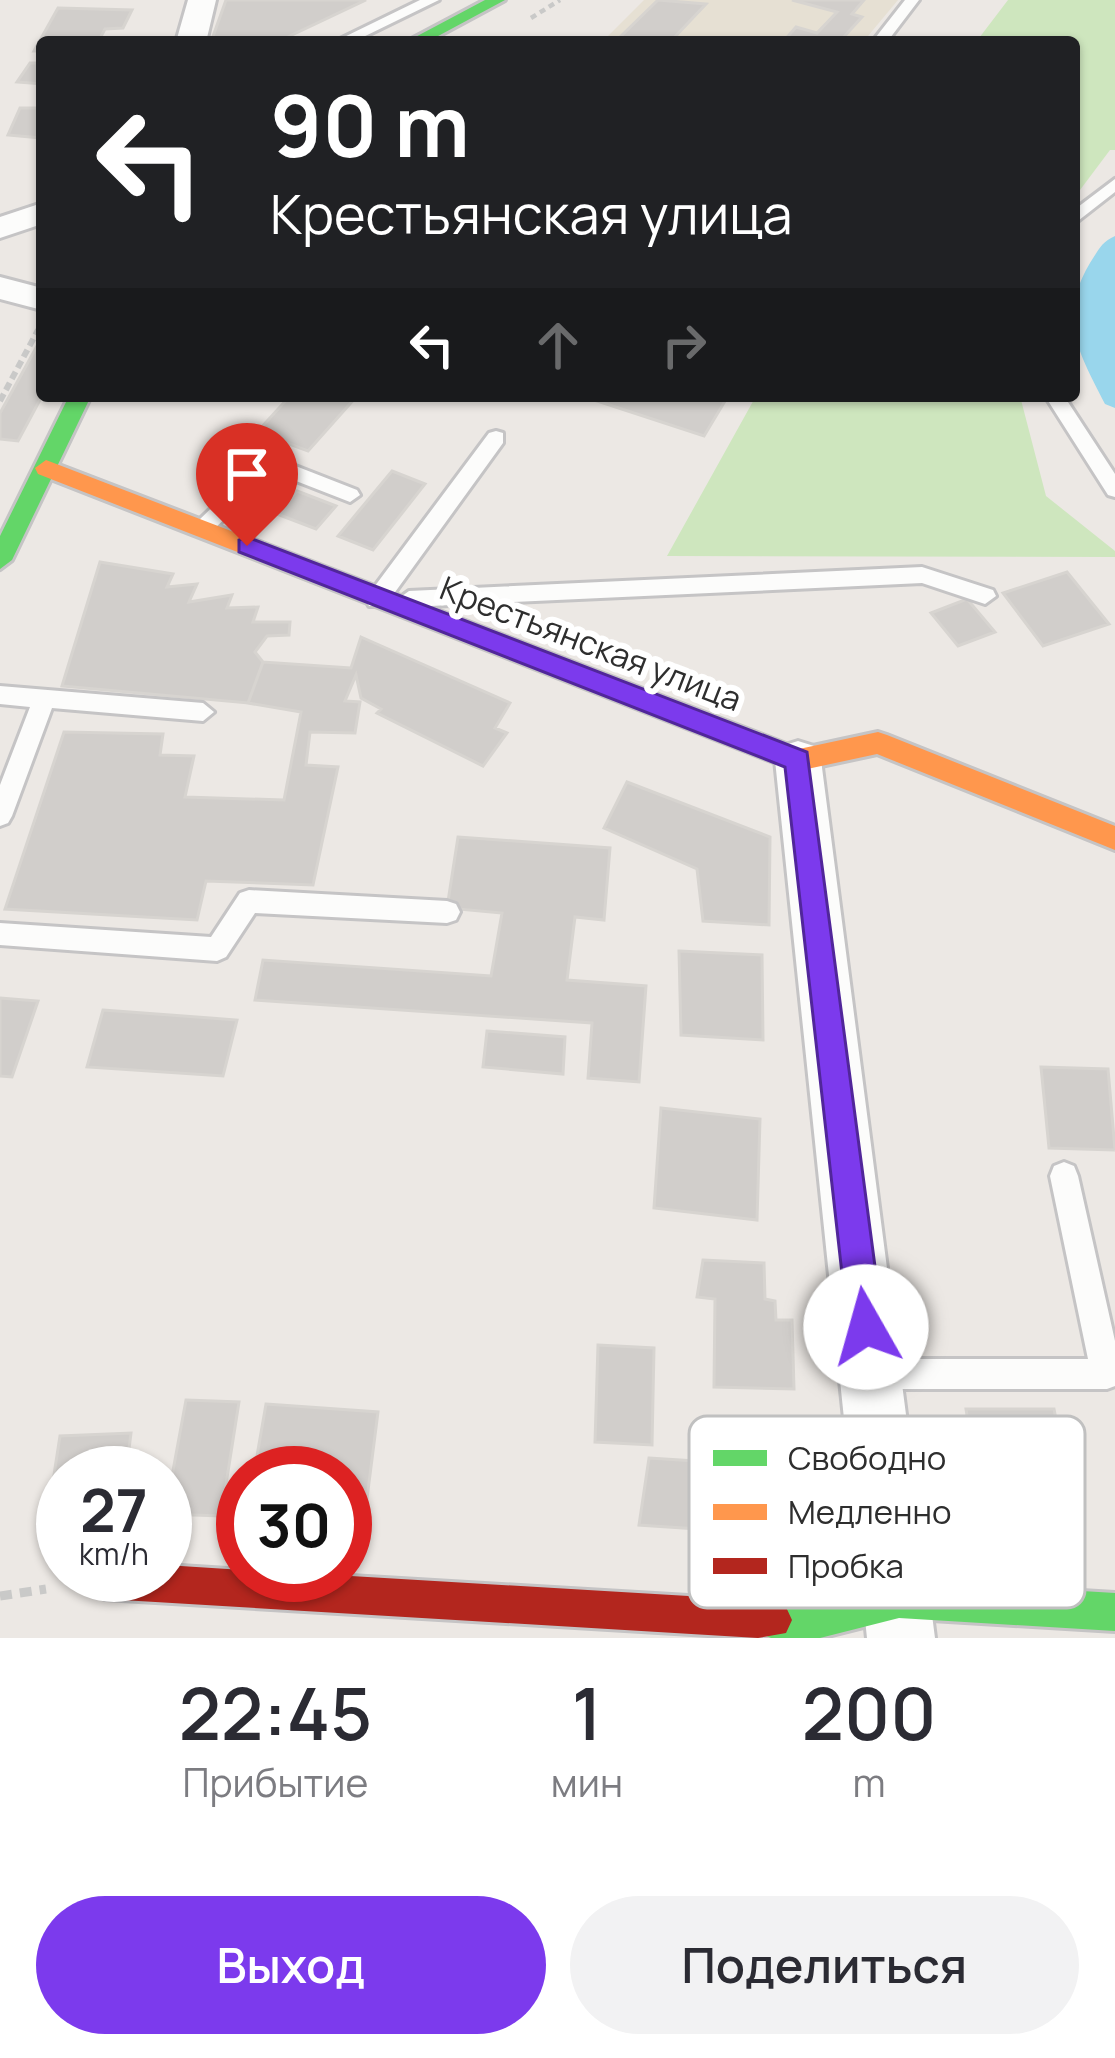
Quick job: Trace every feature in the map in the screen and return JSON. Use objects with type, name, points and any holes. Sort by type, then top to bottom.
[{"type":"street","points":[[193,36],[202,0]]},
{"type":"street","points":[[426,36],[497,0]]},
{"type":"street","points":[[0,228],[36,215]]},
{"type":"street","points":[[0,560],[77,402]]},
{"type":"street","name":"Крестьянская улица","points":[[46,467],[797,760]]},
{"type":"street","points":[[876,1416],[797,760],[878,743],[1115,838]]},
{"type":"street","points":[[192,1585],[809,1622],[1115,1612]]},
{"type":"lane","points":[[354,36],[431,0]]},
{"type":"lane","points":[[884,36],[912,0]]},
{"type":"lane","points":[[1080,214],[1115,184]]},
{"type":"lane","points":[[1058,402],[1115,490]]},
{"type":"lane","points":[[377,600],[496,438]]},
{"type":"lane","points":[[203,528],[270,463],[350,495]]},
{"type":"lane","points":[[377,600],[922,575],[985,596]]},
{"type":"lane","points":[[0,695],[203,712]]},
{"type":"lane","points":[[0,816],[45,698]]},
{"type":"lane","points":[[0,934],[217,949],[249,901],[447,912]]},
{"type":"lane","points":[[871,1374],[1107,1374],[1064,1176]]},
{"type":"path","points":[[18,293],[14,310],[36,328]]},
{"type":"path","points":[[0,400],[36,334]]},
{"type":"shaded area","points":[[644,0],[898,0],[868,36],[608,36]]},
{"type":"green space","points":[[1008,0],[1115,0],[1115,150],[1110,150],[1080,190],[1080,36],[981,36]]},
{"type":"green space","points":[[753,402],[1022,402],[1046,496],[1115,551],[1115,557],[667,556]]},
{"type":"water","points":[[1115,236],[1115,408],[1105,404],[1080,351],[1080,283],[1103,244]]},
{"type":"building","points":[[226,0],[366,0],[290,36],[213,36]]},
{"type":"building","points":[[658,0],[706,4],[676,36],[621,36]]},
{"type":"building","points":[[792,0],[864,0],[852,14],[862,17],[845,36],[788,36],[796,27],[817,33],[837,12]]},
{"type":"building","points":[[58,8],[132,10],[123,28],[105,29],[101,36],[42,36]]},
{"type":"building","points":[[30,63],[36,63],[36,84],[17,82]]},
{"type":"building","points":[[20,108],[36,108],[36,137],[8,135]]},
{"type":"building","points":[[36,348],[39,402],[18,441],[0,439],[0,413]]},
{"type":"building","points":[[284,402],[352,402],[308,451],[257,432]]},
{"type":"building","points":[[600,402],[724,402],[704,436]]},
{"type":"building","points":[[392,471],[425,484],[373,550],[338,536]]},
{"type":"building","points":[[297,491],[336,506],[316,529],[277,514]]},
{"type":"building","points":[[100,562],[173,574],[167,587],[197,584],[189,602],[232,595],[227,608],[258,607],[253,622],[290,622],[289,635],[267,636],[255,652],[263,662],[248,703],[62,686]]},
{"type":"building","points":[[1067,572],[1109,624],[1043,646],[1003,593]]},
{"type":"building","points":[[967,599],[995,632],[958,646],[931,613]]},
{"type":"building","points":[[361,637],[510,703],[495,728],[507,733],[483,766],[377,713],[381,709],[361,698],[356,675],[345,701],[360,702],[355,733],[310,732],[306,765],[338,767],[313,885],[206,881],[197,920],[5,909],[64,732],[163,734],[160,755],[194,756],[185,797],[284,800],[301,712],[248,703],[263,662],[351,668]]},
{"type":"building","points":[[627,782],[770,837],[769,925],[703,921],[697,869],[604,828]]},
{"type":"building","points":[[458,837],[610,848],[604,920],[575,917],[567,980],[646,986],[639,1082],[588,1078],[592,1023],[255,1000],[263,960],[491,976],[502,913],[447,908]]},
{"type":"building","points":[[679,951],[762,955],[763,1040],[681,1035]]},
{"type":"building","points":[[0,998],[38,1001],[12,1077],[0,1076]]},
{"type":"building","points":[[103,1010],[237,1020],[223,1076],[87,1067]]},
{"type":"building","points":[[487,1031],[565,1037],[563,1074],[483,1067]]},
{"type":"building","points":[[1041,1067],[1108,1069],[1115,1150],[1049,1148]]},
{"type":"building","points":[[661,1108],[760,1119],[757,1220],[654,1208]]},
{"type":"building","points":[[703,1260],[764,1263],[765,1299],[775,1301],[776,1320],[792,1320],[794,1389],[714,1387],[715,1299],[697,1297]]},
{"type":"building","points":[[598,1345],[654,1348],[652,1445],[595,1442]]},
{"type":"building","points":[[186,1400],[239,1402],[232,1446],[216,1446],[216,1516],[192,1515],[192,1446],[178,1446]]},
{"type":"building","points":[[266,1404],[378,1412],[372,1459],[372,1446],[259,1446]]},
{"type":"building","points":[[966,1409],[1054,1409],[1055,1416],[967,1416]]},
{"type":"building","points":[[131,1433],[129,1446],[58,1446],[60,1436]]},
{"type":"building","points":[[649,1458],[689,1461],[689,1528],[639,1525]]},
{"type":"traffic: fast","points":[[426,36],[497,0]]},
{"type":"traffic: fast","points":[[0,560],[77,402]]},
{"type":"traffic: fast","points":[[773,1620],[809,1622],[864,1608]]},
{"type":"traffic: fast","points":[[1049,1608],[1115,1612]]},
{"type":"traffic: slow","points":[[46,468],[798,760],[878,743],[1115,838]]},
{"type":"traffic: jam","points":[[192,1585],[773,1620]]},
{"type":"route","points":[[247,546],[797,760],[866,1327]]}]
